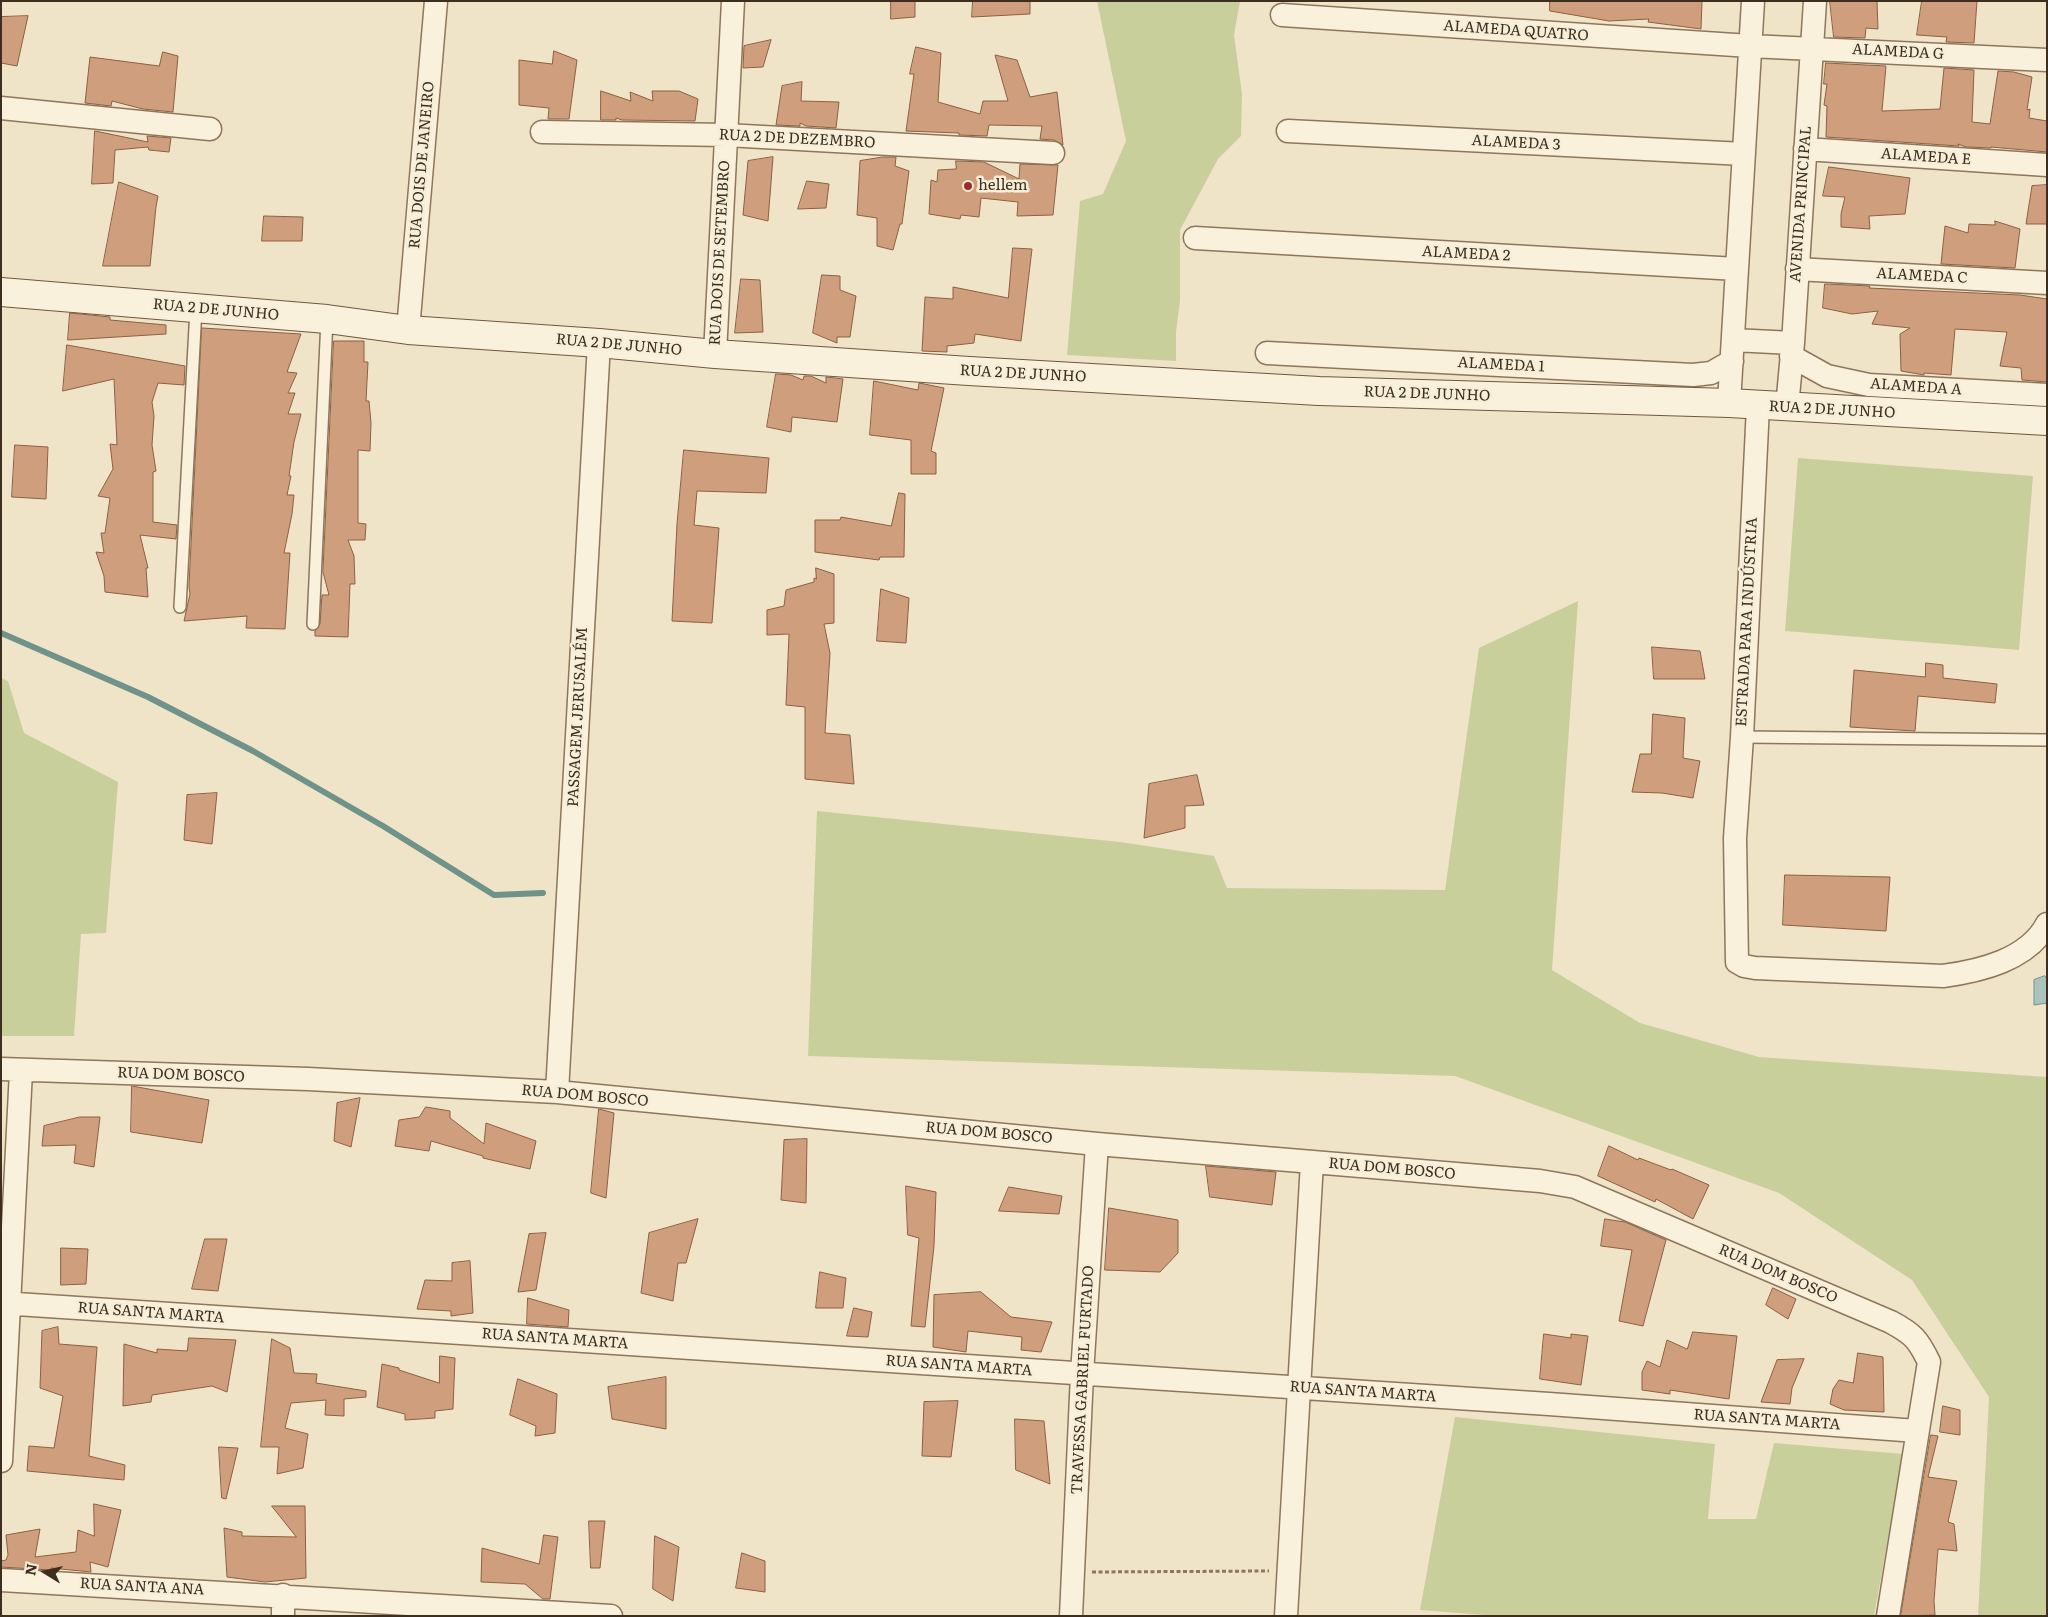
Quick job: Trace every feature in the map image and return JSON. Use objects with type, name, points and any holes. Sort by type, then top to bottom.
[{"type":"street","name":"RUA DOIS DE JANEIRO","points":[[408,330],[436,1]]},
{"type":"street","name":"RUA DOIS DE SETEMBRO","points":[[716,354],[734,1]]},
{"type":"street","points":[[1729,403],[1753,1]]},
{"type":"street","name":"AVENIDA PRINCIPAL","points":[[1787,407],[1815,1]]},
{"type":"street","name":"ALAMEDA QUATRO","points":[[1282,15],[1750,46]]},
{"type":"street","name":"ALAMEDA G","points":[[1750,46],[2047,60]]},
{"type":"street","points":[[1,108],[210,129]]},
{"type":"street","name":"ALAMEDA 3","points":[[1288,131],[1744,154]]},
{"type":"street","name":"RUA 2 DE DEZEMBRO","points":[[542,132],[726,135],[1052,153]]},
{"type":"street","name":"ALAMEDA E","points":[[1805,149],[2047,165]]},
{"type":"street","name":"ALAMEDA 2","points":[[1195,238],[1737,269]]},
{"type":"street","name":"ALAMEDA C","points":[[1797,269],[2047,283]]},
{"type":"street","name":"RUA 2 DE JUNHO","points":[[1,292],[327,319],[408,330],[969,371],[1319,391],[1729,403],[2047,421]]},
{"type":"street","name":"PASSAGEM JERUSALÉM","points":[[557,1092],[599,343]]},
{"type":"street","points":[[1732,350],[1792,349]]},
{"type":"street","name":"ALAMEDA A","points":[[1792,349],[1827,376],[1870,384],[2047,394]]},
{"type":"street","name":"ALAMEDA 1","points":[[1267,353],[1693,375],[1710,373],[1732,350]]},
{"type":"street","name":"ESTRADA PARA INDÚSTRIA","points":[[1758,406],[1742,737],[1735,838],[1737,962],[1744,966],[1943,976],[1961,974],[1994,965],[2014,955],[2031,944],[2047,924]]},
{"type":"street","points":[[1,1461],[11,1070]]},
{"type":"street","name":"RUA DOM BOSCO","points":[[11,1070],[308,1079],[557,1092],[1097,1144],[1540,1181],[1575,1187],[1906,1330],[1920,1342],[1929,1362],[1917,1431]]},
{"type":"street","name":"TRAVESSA GABRIEL FURTADO","points":[[1071,1616],[1082,1374],[1097,1144]]},
{"type":"street","points":[[1286,1616],[1312,1162]]},
{"type":"street","name":"RUA SANTA MARTA","points":[[6,1304],[1549,1404],[1917,1431]]},
{"type":"street","points":[[1888,1616],[1917,1431]]},
{"type":"street","name":"RUA SANTA ANA","points":[[1,1580],[283,1606],[416,1605],[612,1616]]},
{"type":"lane","points":[[180,607],[196,308]]},
{"type":"lane","points":[[313,624],[327,319]]},
{"type":"lane","points":[[1742,737],[2047,740]]},
{"type":"path","points":[[1073,1573],[1289,1570]]},
{"type":"green space","points":[[1097,1],[1240,1],[1234,35],[1242,94],[1241,136],[1218,159],[1180,230],[1180,301],[1176,332],[1176,361],[1067,355],[1080,201],[1103,194],[1126,141]]},
{"type":"green space","points":[[1798,458],[2033,476],[2019,650],[1785,631]]},
{"type":"green space","points":[[1578,601],[1552,970],[1640,1023],[1759,1057],[2047,1077],[2047,1616],[1978,1616],[1989,1397],[1912,1280],[1779,1193],[1455,1076],[808,1056],[817,811],[1120,842],[1214,856],[1227,888],[1445,890],[1479,648]]},
{"type":"green space","points":[[1,678],[8,681],[24,733],[118,782],[106,933],[81,934],[74,1036],[1,1036]]},
{"type":"green space","points":[[1455,1417],[1715,1444],[1708,1519],[1756,1519],[1774,1443],[1903,1454],[1874,1616],[1497,1616],[1420,1610]]},
{"type":"water","points":[[2045,976],[2047,979],[2047,1003],[2034,1005],[2034,980]]},
{"type":"building","points":[[891,1],[915,1],[915,17],[891,19]]},
{"type":"building","points":[[973,1],[1030,1],[1030,14],[972,17]]},
{"type":"building","points":[[1550,1],[1702,1],[1701,29],[1648,22],[1649,19],[1609,21],[1550,11]]},
{"type":"building","points":[[1830,1],[1877,1],[1878,29],[1866,28],[1865,38],[1834,37]]},
{"type":"building","points":[[1922,1],[1977,1],[1974,43],[1946,42],[1947,37],[1917,35]]},
{"type":"building","points":[[28,16],[17,66],[1,63],[1,17]]},
{"type":"building","points":[[771,40],[763,67],[743,68],[744,46]]},
{"type":"building","points":[[916,47],[941,53],[938,102],[980,114],[983,101],[1008,101],[995,55],[1017,60],[1030,97],[1057,92],[1063,145],[1054,140],[1040,139],[1042,126],[989,125],[987,136],[906,131],[914,74],[910,74]]},
{"type":"building","points":[[554,51],[577,60],[569,119],[548,119],[549,108],[519,105],[519,60],[552,64]]},
{"type":"building","points":[[163,52],[178,56],[173,112],[143,109],[112,101],[111,106],[85,103],[90,57],[159,66]]},
{"type":"building","points":[[1826,63],[1886,66],[1882,111],[1940,109],[1944,68],[1974,70],[1972,122],[1990,124],[1998,71],[2014,72],[2032,77],[2027,110],[2030,109],[2029,118],[2047,121],[2047,152],[1991,147],[1966,147],[1958,144],[1959,146],[1826,137],[1827,106],[1824,105],[1827,84],[1824,84]]},
{"type":"building","points":[[802,82],[801,101],[839,102],[836,128],[806,126],[800,123],[800,126],[776,125],[782,86]]},
{"type":"building","points":[[601,91],[631,101],[630,92],[653,101],[652,91],[679,91],[698,99],[695,121],[622,120],[616,118],[616,120],[601,120]]},
{"type":"building","points":[[95,131],[148,142],[147,136],[171,138],[169,152],[149,150],[148,147],[115,150],[113,183],[92,184]]},
{"type":"building","points":[[773,157],[768,221],[743,215],[748,161]]},
{"type":"building","points":[[896,157],[895,166],[909,171],[902,224],[900,224],[893,250],[877,246],[877,218],[857,215],[860,161]]},
{"type":"building","points":[[956,161],[984,162],[1019,179],[1020,164],[1058,165],[1053,215],[1017,216],[1018,202],[981,198],[979,217],[961,215],[960,219],[929,214],[931,180],[937,182],[938,170],[956,169]]},
{"type":"building","points":[[1829,167],[1910,178],[1905,214],[1869,216],[1870,229],[1841,227],[1841,214],[1845,197],[1823,196]]},
{"type":"building","points":[[807,181],[829,184],[826,208],[798,209]]},
{"type":"building","points":[[119,182],[158,196],[150,266],[103,266]]},
{"type":"building","points":[[2047,185],[2047,224],[2026,224],[2032,186]]},
{"type":"building","points":[[264,216],[303,217],[302,241],[262,241]]},
{"type":"building","points":[[1995,221],[2020,229],[2015,268],[1941,264],[1945,226],[1968,233],[1969,224],[1995,225]]},
{"type":"building","points":[[1013,248],[1032,249],[1021,341],[975,334],[974,343],[947,346],[947,352],[922,351],[925,297],[953,299],[953,287],[1008,298]]},
{"type":"building","points":[[822,275],[840,276],[840,290],[856,296],[850,337],[837,337],[837,343],[813,333]]},
{"type":"building","points":[[741,279],[760,280],[763,332],[735,333]]},
{"type":"building","points":[[1825,284],[1870,286],[1869,288],[2020,295],[2047,299],[2047,382],[2022,380],[2021,368],[2000,366],[2007,332],[1955,329],[1951,375],[1924,373],[1924,375],[1901,371],[1900,334],[1910,328],[1872,324],[1878,311],[1852,314],[1823,308]]},
{"type":"building","points":[[70,313],[110,317],[110,320],[166,325],[166,334],[68,340]]},
{"type":"building","points":[[202,328],[301,334],[287,372],[297,373],[288,393],[295,393],[288,414],[301,414],[294,442],[287,495],[294,495],[284,553],[290,553],[285,629],[246,628],[247,616],[184,621],[190,594]]},
{"type":"building","points":[[334,341],[364,341],[364,362],[368,362],[366,401],[369,401],[371,423],[370,451],[358,450],[358,523],[366,524],[365,540],[348,540],[354,556],[355,584],[350,584],[348,637],[315,636],[315,631],[320,624],[322,595],[329,595],[323,572]]},
{"type":"building","points":[[67,345],[185,366],[184,385],[158,383],[152,402],[154,416],[152,445],[156,471],[153,472],[153,522],[177,525],[176,539],[140,535],[148,568],[146,568],[148,597],[105,592],[104,576],[96,552],[104,553],[101,533],[105,533],[110,498],[98,496],[113,469],[110,444],[117,445],[114,379],[63,391]]},
{"type":"building","points":[[776,374],[791,375],[803,380],[804,376],[811,376],[826,383],[826,377],[843,379],[837,422],[792,417],[791,432],[767,427]]},
{"type":"building","points":[[874,381],[918,390],[919,383],[944,388],[931,451],[936,453],[936,474],[911,474],[911,440],[870,435]]},
{"type":"building","points":[[15,445],[48,447],[46,499],[12,497]]},
{"type":"building","points":[[684,450],[769,458],[766,493],[697,491],[694,525],[719,528],[712,623],[672,621],[677,524]]},
{"type":"building","points":[[899,493],[905,494],[904,557],[880,557],[879,560],[815,552],[815,520],[840,520],[841,517],[891,526]]},
{"type":"building","points":[[816,568],[834,574],[834,623],[824,624],[830,653],[825,733],[850,735],[854,784],[805,779],[805,707],[786,705],[789,634],[767,635],[767,610],[784,606],[786,590],[814,582],[814,578],[816,579]]},
{"type":"building","points":[[881,589],[909,598],[906,643],[877,641]]},
{"type":"building","points":[[1652,647],[1700,651],[1705,679],[1654,679]]},
{"type":"building","points":[[1926,663],[1943,665],[1943,678],[1997,684],[1995,703],[1918,696],[1915,731],[1850,727],[1854,670],[1925,677]]},
{"type":"building","points":[[1653,714],[1685,718],[1683,758],[1700,761],[1693,798],[1662,793],[1632,792],[1640,754],[1651,754]]},
{"type":"building","points":[[1197,775],[1204,805],[1185,806],[1185,828],[1144,838],[1149,784]]},
{"type":"building","points":[[217,793],[212,844],[184,840],[187,795]]},
{"type":"building","points":[[1785,875],[1890,877],[1886,931],[1783,925]]},
{"type":"building","points":[[132,1086],[209,1100],[202,1143],[131,1132]]},
{"type":"building","points":[[360,1098],[351,1147],[334,1141],[337,1103]]},
{"type":"building","points":[[426,1107],[450,1111],[450,1118],[484,1144],[486,1123],[536,1141],[530,1169],[483,1158],[483,1156],[431,1141],[429,1151],[395,1146],[399,1120],[419,1117]]},
{"type":"building","points":[[599,1109],[614,1113],[606,1198],[591,1193]]},
{"type":"building","points":[[80,1117],[100,1117],[94,1167],[74,1163],[76,1145],[42,1146],[44,1126]]},
{"type":"building","points":[[807,1139],[806,1203],[781,1200],[784,1140]]},
{"type":"building","points":[[1609,1146],[1638,1160],[1639,1158],[1672,1169],[1709,1185],[1693,1219],[1656,1199],[1655,1202],[1598,1176]]},
{"type":"building","points":[[1206,1166],[1276,1172],[1272,1205],[1210,1197]]},
{"type":"building","points":[[906,1186],[936,1192],[934,1246],[925,1327],[911,1326],[919,1238],[908,1235]]},
{"type":"building","points":[[1009,1187],[1062,1196],[1059,1214],[999,1211]]},
{"type":"building","points":[[1109,1208],[1178,1220],[1178,1253],[1160,1272],[1105,1270]]},
{"type":"building","points":[[698,1219],[686,1263],[678,1263],[673,1301],[641,1293],[649,1233]]},
{"type":"building","points":[[1605,1219],[1625,1222],[1666,1240],[1643,1326],[1619,1321],[1632,1250],[1601,1246]]},
{"type":"building","points":[[546,1233],[536,1290],[518,1292],[529,1234]]},
{"type":"building","points":[[205,1239],[227,1239],[218,1291],[192,1289]]},
{"type":"building","points":[[61,1248],[88,1249],[86,1284],[61,1285]]},
{"type":"building","points":[[470,1261],[473,1313],[451,1316],[451,1311],[417,1309],[425,1280],[452,1281],[452,1263]]},
{"type":"building","points":[[820,1272],[846,1278],[843,1308],[816,1308]]},
{"type":"building","points":[[1773,1288],[1796,1299],[1788,1319],[1766,1305]]},
{"type":"building","points":[[981,1292],[1011,1317],[1052,1322],[1041,1352],[1021,1350],[1022,1337],[968,1331],[966,1352],[933,1347],[934,1295]]},
{"type":"building","points":[[528,1298],[569,1310],[568,1327],[527,1324]]},
{"type":"building","points":[[854,1308],[872,1312],[868,1337],[847,1336]]},
{"type":"building","points":[[58,1327],[59,1344],[97,1347],[89,1456],[125,1465],[124,1480],[27,1471],[29,1446],[54,1448],[63,1396],[40,1388],[42,1331]]},
{"type":"building","points":[[1693,1332],[1737,1336],[1729,1399],[1670,1390],[1670,1394],[1642,1390],[1642,1372],[1647,1361],[1660,1367],[1667,1340],[1687,1349]]},
{"type":"building","points":[[1544,1334],[1571,1338],[1571,1334],[1588,1336],[1581,1385],[1540,1379]]},
{"type":"building","points":[[189,1338],[236,1340],[227,1392],[212,1386],[152,1395],[151,1402],[123,1406],[124,1344],[157,1353],[157,1349],[187,1351]]},
{"type":"building","points":[[272,1339],[290,1348],[294,1373],[317,1374],[316,1383],[366,1391],[366,1397],[344,1399],[344,1416],[325,1415],[326,1400],[291,1403],[285,1428],[308,1434],[303,1468],[277,1474],[279,1447],[261,1447]]},
{"type":"building","points":[[1858,1353],[1883,1357],[1884,1412],[1844,1410],[1830,1404],[1833,1389],[1839,1380],[1853,1383]]},
{"type":"building","points":[[440,1356],[455,1358],[453,1409],[435,1411],[435,1418],[405,1420],[405,1414],[377,1407],[382,1364],[399,1368],[399,1370],[439,1383]]},
{"type":"building","points":[[1804,1359],[1792,1388],[1790,1404],[1761,1402],[1777,1360]]},
{"type":"building","points":[[666,1377],[666,1429],[612,1419],[608,1387]]},
{"type":"building","points":[[518,1379],[557,1394],[555,1433],[535,1436],[536,1426],[510,1415]]},
{"type":"building","points":[[958,1401],[951,1457],[922,1456],[924,1402]]},
{"type":"building","points":[[1943,1406],[1960,1410],[1960,1435],[1940,1432]]},
{"type":"building","points":[[1015,1419],[1044,1421],[1050,1484],[1016,1470]]},
{"type":"building","points":[[1931,1435],[1938,1436],[1928,1477],[1957,1481],[1948,1522],[1954,1524],[1957,1551],[1938,1549],[1934,1601],[1935,1615],[1901,1616]]},
{"type":"building","points":[[219,1447],[238,1448],[226,1499],[222,1498]]},
{"type":"building","points":[[94,1504],[121,1510],[108,1567],[90,1562],[91,1572],[51,1568],[51,1570],[1,1567],[1,1561],[6,1560],[8,1555],[6,1535],[40,1529],[35,1557],[76,1552],[78,1530],[94,1536]]},
{"type":"building","points":[[272,1506],[305,1506],[306,1578],[265,1582],[227,1577],[224,1528],[242,1532],[242,1536],[296,1537]]},
{"type":"building","points":[[589,1521],[605,1521],[600,1568],[591,1568]]},
{"type":"building","points":[[544,1535],[558,1537],[550,1599],[543,1599],[525,1584],[481,1582],[482,1548],[539,1564]]},
{"type":"building","points":[[655,1536],[679,1547],[673,1601],[653,1589]]},
{"type":"building","points":[[742,1553],[765,1561],[765,1592],[736,1588]]},
{"type":"waterway","points":[[1,633],[148,697],[253,751],[383,826],[494,895],[543,893]]},
{"type":"place","name":"hellem","points":[[968,186]]}]
